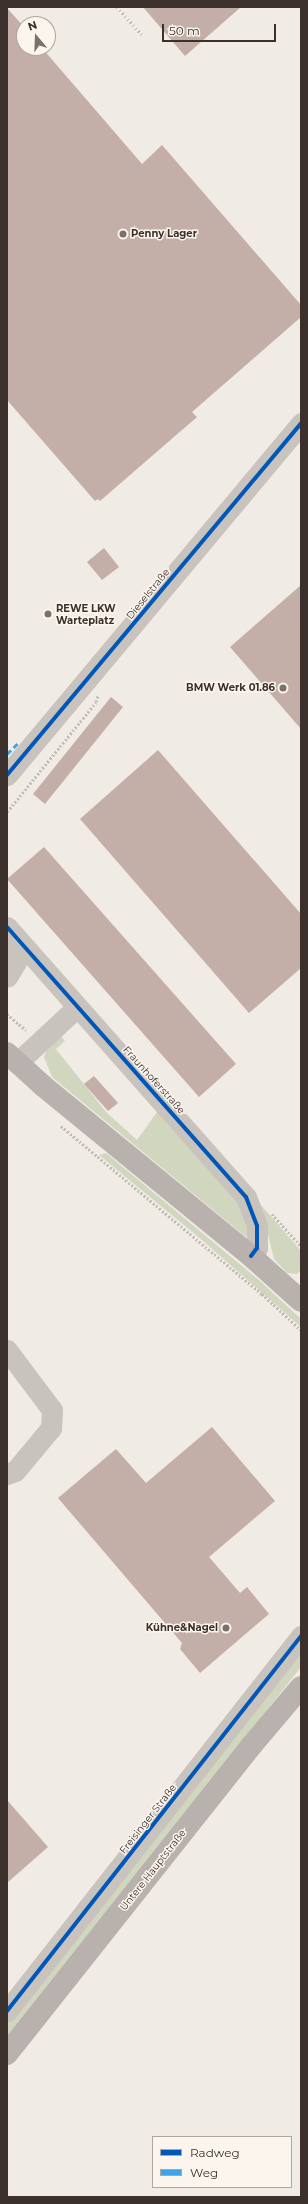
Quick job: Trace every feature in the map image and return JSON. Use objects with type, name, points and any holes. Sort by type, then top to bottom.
[{"type":"main road","points":[[12,1058],[251,1256],[301,1301]]},
{"type":"main road","name":"Untere Hauptstraße","points":[[7,2054],[252,1745],[301,1687]]},
{"type":"street","name":"Dieselstraße","points":[[7,775],[301,423]]},
{"type":"street","name":"Fraunhoferstraße","points":[[7,927],[246,1197],[257,1226],[257,1248],[251,1256]]},
{"type":"street","points":[[7,947],[14,954],[16,962],[7,977]]},
{"type":"street","points":[[12,1058],[40,1041],[77,1007]]},
{"type":"street","points":[[7,1474],[20,1466],[52,1428],[52,1410],[8,1352]]},
{"type":"street","name":"Freisinger Straße","points":[[7,2011],[301,1636]]},
{"type":"path","points":[[7,812],[96,702],[100,687],[89,677]]},
{"type":"path","points":[[7,1014],[40,1041]]},
{"type":"path","points":[[54,1121],[256,1289],[301,1330]]},
{"type":"green space","points":[[61,1036],[65,1041],[56,1049],[106,1112],[137,1140],[160,1108],[240,1205],[245,1213],[248,1235],[246,1237],[52,1077],[44,1057],[47,1050]]},
{"type":"green space","points":[[106,1153],[260,1281],[301,1319],[301,1327],[202,1240],[99,1155]]},
{"type":"green space","points":[[254,1197],[301,1251],[301,1270],[297,1274],[287,1273],[274,1259],[262,1209]]},
{"type":"green space","points":[[301,1649],[301,1667],[7,2039],[7,2024]]},
{"type":"building","points":[[143,7],[241,7],[185,56]]},
{"type":"building","name":"Penny Lager","points":[[7,8],[16,18],[16,56],[49,56],[142,164],[162,145],[301,305],[301,317],[192,412],[197,417],[100,501],[98,499],[95,501],[7,400]]},
{"type":"building","points":[[104,548],[119,567],[102,580],[87,562]]},
{"type":"building","name":"BMW Werk 01.86","points":[[301,585],[301,729],[230,647]]},
{"type":"building","points":[[111,697],[123,707],[45,804],[33,794]]},
{"type":"building","points":[[158,750],[301,914],[301,968],[249,1013],[80,819]]},
{"type":"building","points":[[44,847],[236,1064],[199,1097],[7,879]]},
{"type":"building","points":[[94,1076],[118,1103],[108,1111],[84,1084]]},
{"type":"building","points":[[212,1427],[275,1501],[209,1557],[240,1593],[247,1587],[269,1614],[200,1673],[180,1649],[182,1643],[58,1498],[116,1449],[146,1483]]},
{"type":"building","points":[[7,1800],[48,1847],[7,1883]]},
{"type":"railway","points":[[117,7],[143,36]]},
{"type":"marked path","points":[[7,754],[18,743]]},
{"type":"cycle path","points":[[7,775],[301,423]]},
{"type":"cycle path","points":[[7,927],[246,1197],[257,1226],[257,1248],[251,1256]]},
{"type":"cycle path","points":[[7,2011],[301,1636]]},
{"type":"place","name":"Penny Lager","points":[[123,234]]},
{"type":"place","name":"REWE LKW Warteplatz","points":[[48,614]]},
{"type":"place","name":"BMW Werk 01.86","points":[[283,688]]},
{"type":"place","name":"Kühne&Nagel","points":[[226,1628]]}]
